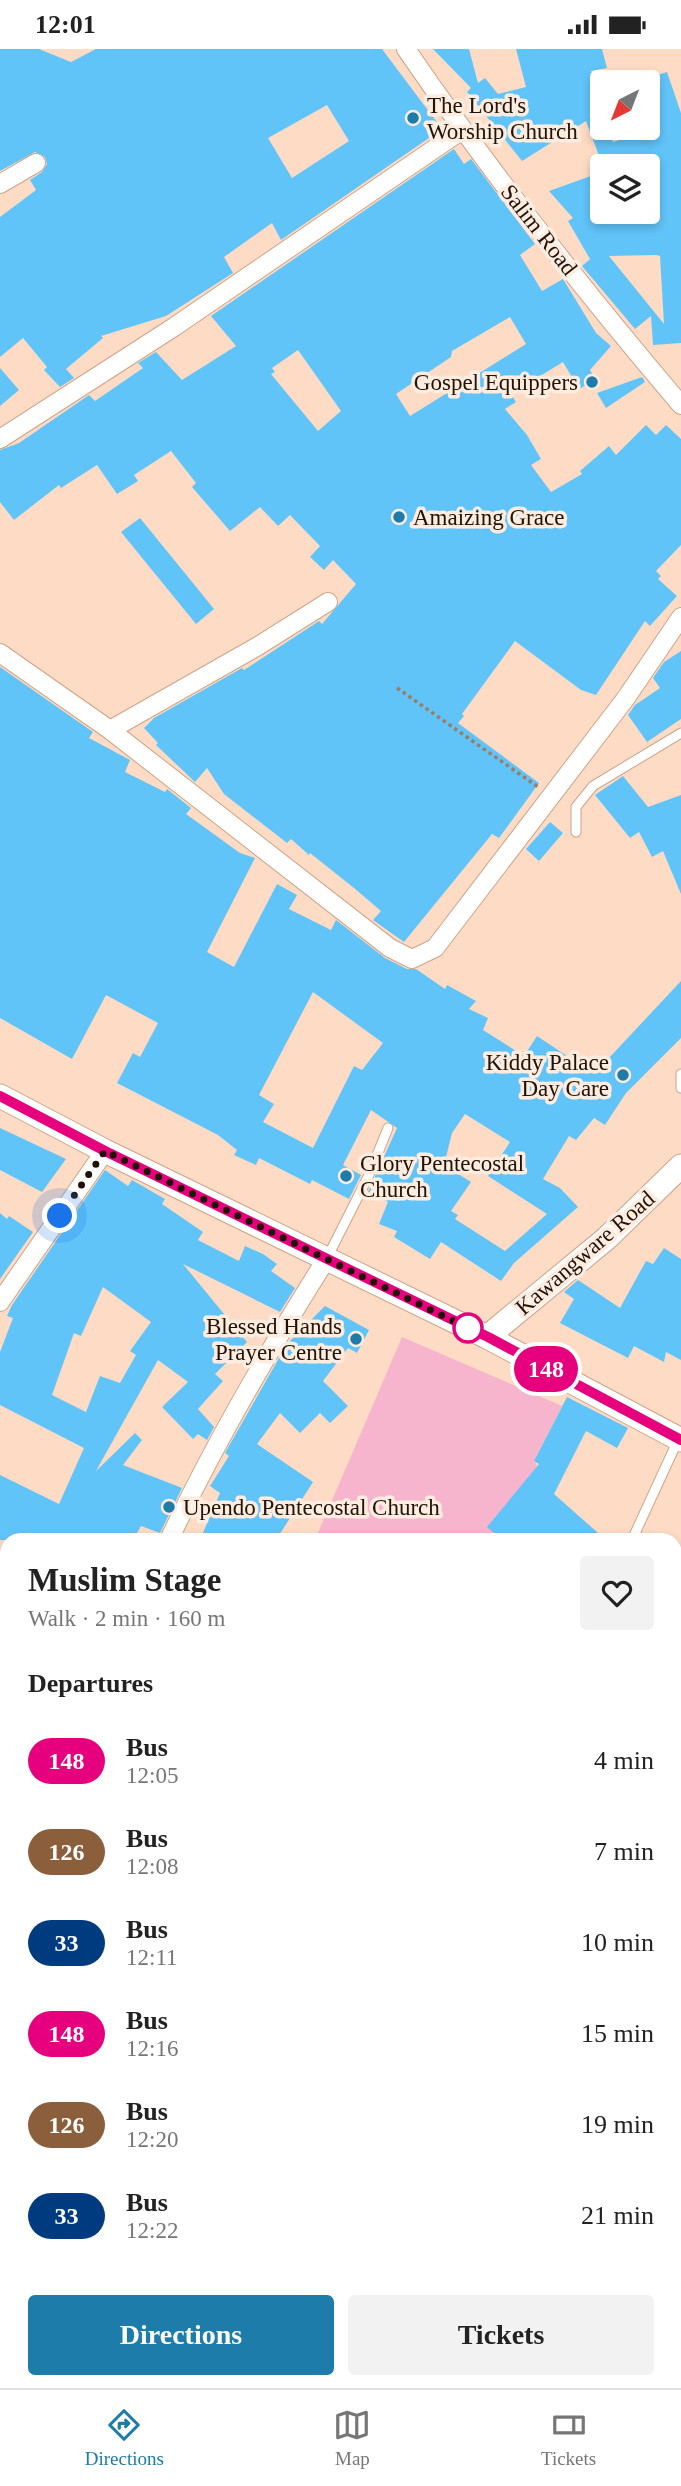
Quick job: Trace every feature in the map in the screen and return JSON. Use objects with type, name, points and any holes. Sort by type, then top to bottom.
[{"type":"street","name":"Salim Road","points":[[406,49],[462,130],[605,316],[681,405]]},
{"type":"street","points":[[0,439],[174,327],[462,130]]},
{"type":"street","points":[[0,184],[36,163]]},
{"type":"street","points":[[110,730],[258,646],[328,602]]},
{"type":"street","points":[[0,653],[110,730],[390,948],[412,959],[435,948],[626,698],[681,617]]},
{"type":"street","points":[[0,1096],[105,1151],[488,1337],[680,1439]]},
{"type":"street","points":[[0,1302],[105,1151]]},
{"type":"street","name":"Kawangware Road","points":[[488,1337],[607,1238],[681,1166]]},
{"type":"street","points":[[172,1533],[209,1455],[260,1365],[327,1258]]},
{"type":"lane","points":[[576,832],[576,807],[593,786],[681,733]]},
{"type":"lane","points":[[681,1074],[681,1088]]},
{"type":"lane","points":[[327,1258],[369,1175],[388,1128]]},
{"type":"lane","points":[[635,1533],[680,1439]]},
{"type":"path","points":[[397,688],[551,796]]},
{"type":"shaded area","points":[[402,1337],[562,1406],[534,1461],[537,1465],[508,1533],[318,1533]]},
{"type":"building","points":[[0,49],[39,49],[71,62],[96,49],[382,49],[442,129],[281,240],[272,223],[224,257],[233,273],[166,316],[101,336],[103,338],[66,369],[74,378],[60,387],[44,370],[47,367],[23,338],[0,357],[0,217],[36,190],[30,180],[42,172],[47,164],[45,157],[35,152],[0,171]],"holes":[[[327,105],[349,141],[292,178],[268,138]]]},
{"type":"building","points":[[433,49],[469,49],[478,83],[485,78],[498,94],[526,87],[516,49],[602,49],[607,68],[590,70],[590,132],[586,121],[522,161],[467,92],[471,88]]},
{"type":"building","points":[[667,72],[681,113],[681,343],[653,345],[651,316],[635,329],[582,266],[590,259],[568,221],[573,218],[549,191],[590,176],[590,224],[660,224],[660,154],[598,154],[593,140],[660,140],[660,74]],"holes":[[[609,256],[660,256],[664,324]]]},
{"type":"building","points":[[454,149],[464,164],[471,159],[535,244],[520,255],[542,291],[563,279],[596,333],[611,346],[590,370],[596,380],[579,389],[563,362],[511,394],[516,402],[505,409],[527,435],[541,459],[531,465],[551,492],[582,474],[580,471],[609,446],[616,455],[646,425],[656,435],[666,425],[681,439],[681,545],[656,571],[661,576],[658,579],[677,596],[650,626],[645,621],[596,695],[581,690],[515,641],[458,723],[539,783],[499,838],[492,834],[404,942],[373,920],[381,911],[354,888],[291,839],[287,843],[224,794],[207,768],[195,782],[156,745],[158,743],[144,728],[154,718],[242,668],[244,670],[319,621],[322,624],[356,584],[333,560],[324,570],[310,557],[320,546],[290,515],[278,526],[260,507],[230,531],[192,487],[196,483],[171,451],[134,475],[138,481],[117,494],[97,465],[61,488],[59,485],[14,520],[0,502],[0,450],[19,443],[89,395],[95,401],[143,368],[138,363],[156,352],[182,380],[236,346],[211,316]],"holes":[[[510,317],[526,344],[410,416],[396,394],[451,357],[452,351]],[[298,350],[341,411],[318,431],[271,374],[275,372],[272,368]]]},
{"type":"building","points":[[0,368],[19,390],[0,406]]},
{"type":"building","points":[[642,377],[645,382],[606,408],[597,393]]},
{"type":"building","points":[[140,518],[214,609],[196,624],[121,532]]},
{"type":"building","points":[[681,651],[681,719],[647,742],[628,715],[635,705],[660,688],[653,678],[664,662]]},
{"type":"building","points":[[0,667],[93,732],[89,738],[130,760],[125,772],[165,792],[167,789],[191,808],[186,814],[240,853],[255,858],[207,952],[234,967],[277,884],[297,895],[289,909],[331,930],[336,920],[385,958],[407,969],[416,969],[445,989],[447,985],[476,1001],[469,1009],[488,1018],[483,1030],[524,1056],[537,1036],[594,1074],[681,981],[681,1038],[626,1093],[605,1125],[594,1118],[576,1140],[569,1136],[543,1179],[560,1188],[578,1207],[514,1263],[501,1281],[441,1242],[430,1259],[394,1237],[397,1231],[379,1224],[388,1202],[368,1192],[397,1128],[371,1110],[343,1165],[361,1175],[349,1199],[312,1180],[310,1184],[259,1158],[256,1165],[234,1155],[237,1150],[218,1135],[117,1083],[133,1053],[140,1057],[158,1023],[106,995],[72,1059],[0,1018]],"holes":[[[313,992],[383,1043],[362,1070],[354,1066],[313,1148],[263,1122],[274,1104],[259,1095]],[[465,1114],[510,1142],[488,1176],[547,1214],[505,1251],[455,1219],[458,1215],[451,1211],[471,1182],[444,1165],[452,1133]]]},
{"type":"building","points":[[623,776],[648,807],[681,795],[681,894],[663,851],[652,857],[639,832],[630,838],[595,795]]},
{"type":"building","points":[[550,822],[563,833],[539,861],[526,849]]},
{"type":"building","points":[[0,1128],[66,1159],[42,1192],[0,1170]]},
{"type":"building","points":[[105,1170],[128,1186],[132,1180],[165,1199],[162,1204],[203,1232],[198,1240],[239,1261],[245,1246],[263,1254],[277,1264],[271,1271],[295,1288],[280,1312],[183,1264],[247,1342],[215,1374],[223,1381],[198,1409],[214,1427],[207,1440],[198,1434],[193,1439],[162,1407],[188,1382],[158,1360],[96,1471],[135,1433],[142,1440],[123,1465],[182,1488],[160,1533],[141,1526],[137,1533],[0,1533],[0,1475],[59,1504],[84,1448],[0,1405],[0,1352],[13,1318],[7,1316]],"holes":[[[103,1287],[151,1322],[130,1351],[136,1355],[120,1383],[100,1376],[86,1412],[52,1395],[74,1333],[81,1336]]]},
{"type":"building","points":[[0,1213],[33,1232],[0,1279]]},
{"type":"building","points":[[664,1248],[681,1259],[681,1360],[666,1352],[664,1362],[634,1346],[628,1358],[560,1323],[574,1299],[564,1292],[578,1280],[620,1308],[646,1261],[653,1264]]},
{"type":"building","points":[[325,1306],[369,1330],[357,1353],[348,1348],[323,1381],[348,1406],[330,1423],[320,1413],[300,1433],[280,1413],[257,1444],[313,1482],[280,1533],[203,1533],[220,1493],[210,1486],[229,1456],[225,1453],[287,1344]]},
{"type":"building","points":[[567,1397],[628,1428],[617,1448],[586,1431],[554,1494],[598,1533],[494,1533],[487,1527],[539,1464],[534,1461]]},
{"type":"bus line","name":"148","points":[[0,1096],[105,1151],[488,1337],[681,1440]]},
{"type":"place","name":"The Lord's Worship Church","points":[[413,118]]},
{"type":"place","name":"Gospel Equippers","points":[[592,382]]},
{"type":"place","name":"Amaizing Grace","points":[[399,517]]},
{"type":"place","name":"Kiddy Palace Day Care","points":[[623,1075]]},
{"type":"place","name":"Glory Pentecostal Church","points":[[346,1176]]},
{"type":"place","name":"Blessed Hands Prayer Centre","points":[[356,1339]]},
{"type":"place","name":"Upendo Pentecostal Church","points":[[169,1507]]},
{"type":"route","points":[[60,1216],[105,1151],[468,1328]]}]
